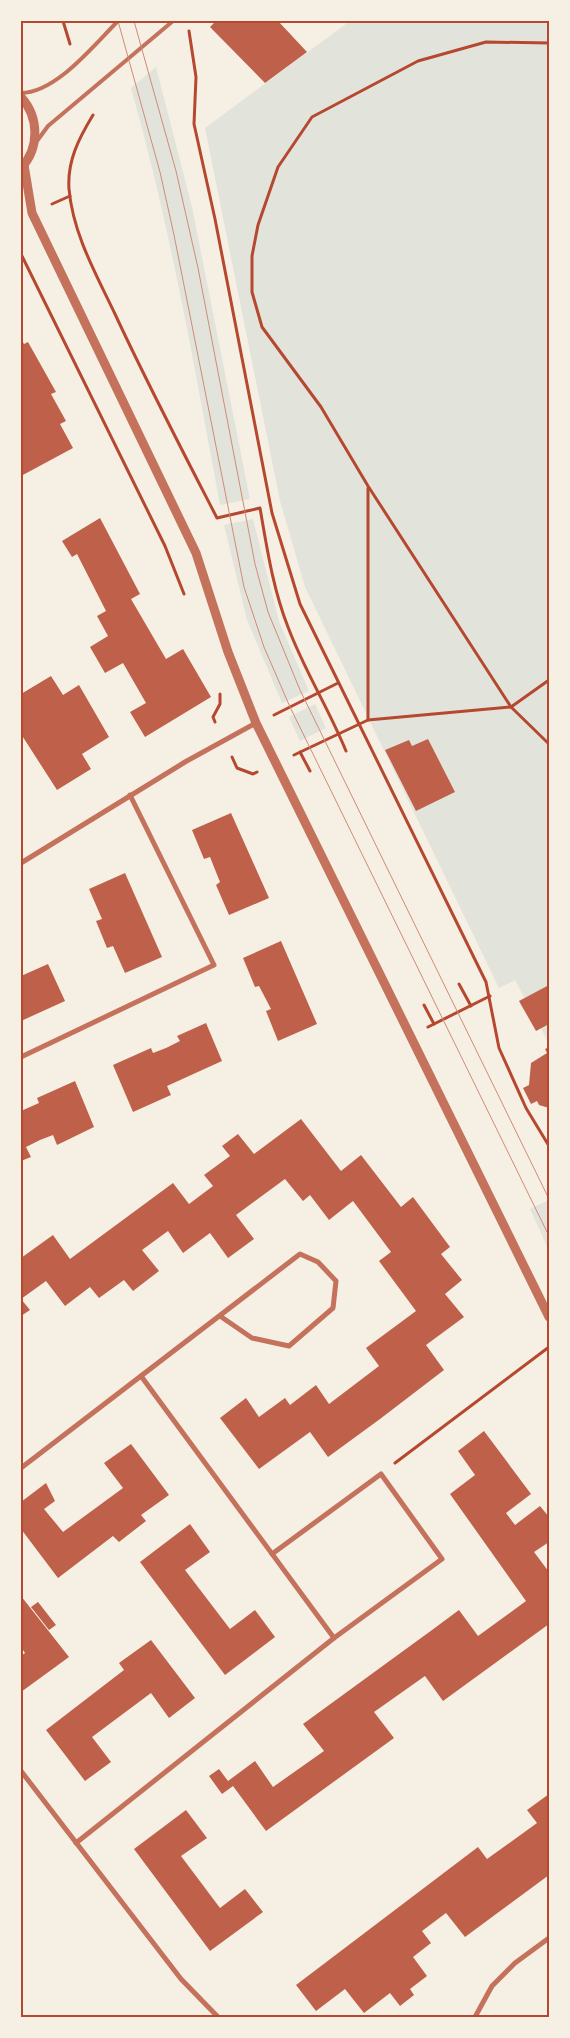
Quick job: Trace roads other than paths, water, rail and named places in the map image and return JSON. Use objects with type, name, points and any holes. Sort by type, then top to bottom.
[{"type":"street","points":[[21,95],[33,117],[36,131],[34,145],[23,167],[32,213],[196,553],[228,652],[256,723],[549,1317]]},
{"type":"street","points":[[21,207],[32,213]]},
{"type":"street","points":[[21,863],[185,762],[256,723]]},
{"type":"street","points":[[21,1056],[214,964],[130,796]]},
{"type":"street","points":[[21,1468],[300,1254],[318,1262],[336,1281],[333,1308],[288,1346],[252,1338],[220,1316]]},
{"type":"street","points":[[141,1376],[334,1638]]},
{"type":"street","points":[[76,1843],[334,1638],[442,1559],[381,1474],[272,1554]]},
{"type":"street","points":[[21,1771],[181,1980],[218,2017]]},
{"type":"street","points":[[474,2017],[492,1986],[515,1963],[549,1938]]},
{"type":"lane","points":[[21,95],[49,86],[118,21]]},
{"type":"lane","points":[[34,145],[48,126],[173,21]]},
{"type":"tram line","points":[[118,21],[160,172],[244,587],[264,647],[290,707],[549,1236]]},
{"type":"tram line","points":[[134,21],[176,171],[198,268],[255,564],[268,612],[300,690],[549,1199]]}]
